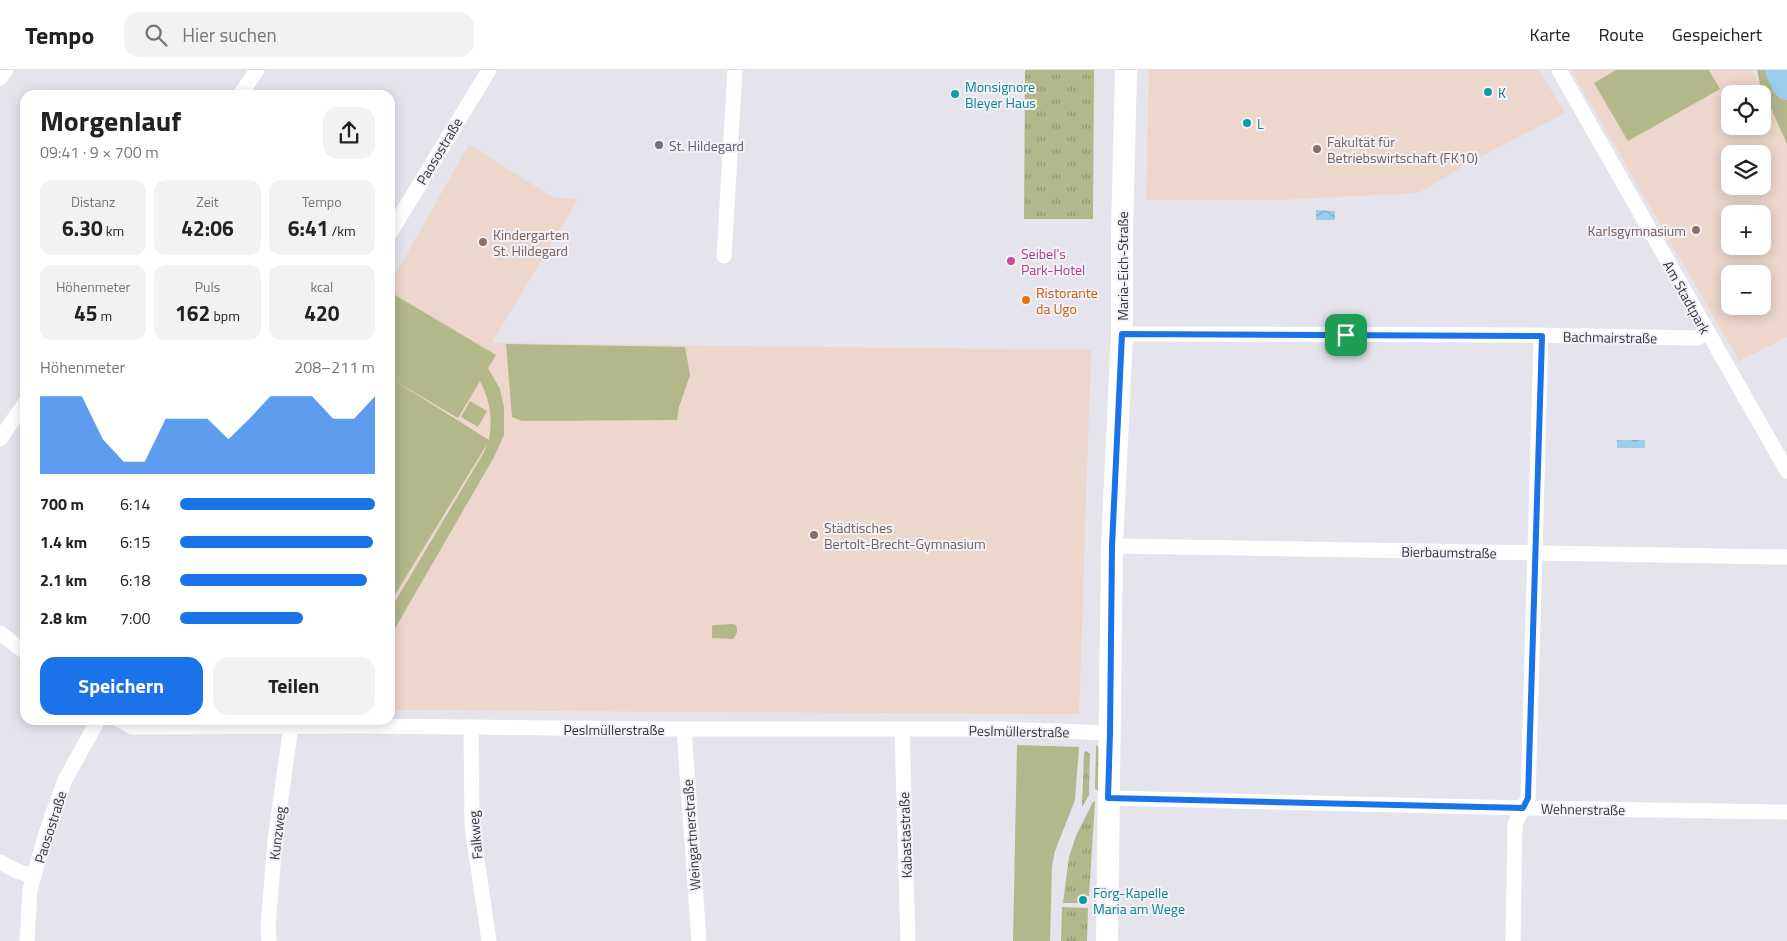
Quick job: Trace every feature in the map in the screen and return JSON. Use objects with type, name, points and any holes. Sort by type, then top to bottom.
[{"type":"street","points":[[0,78],[6,70]]},
{"type":"street","points":[[243,90],[257,70]]},
{"type":"street","name":"Paosostraße","points":[[395,225],[489,70]]},
{"type":"street","points":[[724,256],[735,70]]},
{"type":"street","name":"Maria-Eich-Straße","points":[[1107,941],[1112,546],[1122,334],[1122,232],[1126,70]]},
{"type":"street","name":"Am Stadtpark","points":[[1559,70],[1787,471]]},
{"type":"street","name":"Bachmairstraße","points":[[1122,334],[1697,338],[1707,332]]},
{"type":"street","points":[[1513,941],[1515,824],[1528,798],[1542,336]]},
{"type":"street","points":[[0,439],[20,410]]},
{"type":"street","name":"Bierbaumstraße","points":[[1112,546],[1787,557]]},
{"type":"street","points":[[0,633],[20,648]]},
{"type":"street","name":"Paosostraße","points":[[27,941],[30,890],[46,833],[65,780],[95,725]]},
{"type":"street","name":"Peslmüllerstraße","points":[[128,725],[132,727],[1000,729],[1110,733]]},
{"type":"street","name":"Kunzweg","points":[[268,941],[275,840],[291,726]]},
{"type":"street","name":"Falkweg","points":[[471,727],[472,826],[489,941]]},
{"type":"street","name":"Weingartnerstraße","points":[[684,729],[699,941]]},
{"type":"street","name":"Kabastastraße","points":[[902,730],[908,941]]},
{"type":"street","name":"Wehnerstraße","points":[[1108,798],[1787,812]]},
{"type":"street","points":[[0,862],[19,872],[34,876]]},
{"type":"shaded area","points":[[1149,70],[1539,70],[1565,113],[1476,159],[1418,193],[1279,200],[1146,200]]},
{"type":"shaded area","name":"Karlsgymnasium","points":[[1571,70],[1752,70],[1760,85],[1721,85],[1721,135],[1771,135],[1771,108],[1787,144],[1787,337],[1739,361]]},
{"type":"shaded area","points":[[469,144],[554,198],[578,199],[492,343],[1091,350],[1079,714],[395,710],[395,275]]},
{"type":"green space","points":[[1025,70],[1094,70],[1093,219],[1024,219]]},
{"type":"green space","points":[[1616,70],[1709,70],[1720,89],[1628,141],[1594,83]]},
{"type":"green space","points":[[1757,70],[1787,70],[1787,144],[1771,108],[1771,85],[1760,84]]},
{"type":"green space","points":[[395,295],[496,355],[488,368],[500,389],[504,408],[504,435],[494,457],[395,628],[395,602],[483,454],[487,444],[395,595],[395,381]],"holes":[[[395,381],[458,418],[480,381],[490,410],[489,440]]]},
{"type":"green space","points":[[506,344],[685,347],[690,375],[679,407],[677,420],[522,421],[512,417]]},
{"type":"green space","points":[[470,401],[487,411],[478,427],[461,417]]},
{"type":"green space","points":[[736,625],[737,629],[733,639],[712,638],[712,626]]},
{"type":"green space","points":[[1017,745],[1079,747],[1075,800],[1055,851],[1052,866],[1050,941],[1013,941]]},
{"type":"green space","points":[[1096,745],[1099,748],[1100,791],[1095,789]]},
{"type":"green space","points":[[1086,751],[1090,754],[1089,795],[1082,807],[1084,753]]},
{"type":"green space","points":[[1095,801],[1089,896],[1078,896],[1078,903],[1063,903],[1069,857],[1076,836]]},
{"type":"green space","points":[[1062,907],[1088,908],[1087,941],[1061,941]]},
{"type":"water","points":[[1777,70],[1787,70],[1787,79],[1780,83]]},
{"type":"water","points":[[1316,210],[1335,211],[1335,220],[1316,220]]},
{"type":"water","points":[[1617,440],[1645,440],[1645,448],[1617,448]]},
{"type":"waterway","points":[[1780,70],[1787,85]]},
{"type":"place","name":"K","points":[[1488,92]]},
{"type":"place","name":"Monsignore Bleyer Haus","points":[[955,94]]},
{"type":"place","name":"L","points":[[1247,123]]},
{"type":"place","name":"St. Hildegard","points":[[659,145]]},
{"type":"place","name":"Fakultät für Betriebswirtschaft (FK10)","points":[[1317,149]]},
{"type":"place","name":"Karlsgymnasium","points":[[1696,230]]},
{"type":"place","name":"Kindergarten St. Hildegard","points":[[483,242]]},
{"type":"place","name":"Seibel's Park-Hotel","points":[[1011,261]]},
{"type":"place","name":"Ristorante da Ugo","points":[[1026,300]]},
{"type":"place","name":"Städtisches Bertolt-Brecht-Gymnasium","points":[[814,535]]},
{"type":"place","name":"Förg-Kapelle Maria am Wege","points":[[1083,900]]},
{"type":"route","points":[[1122,334],[1346,335],[1542,336],[1528,798],[1523,808],[1108,798],[1112,546],[1122,334]]}]
